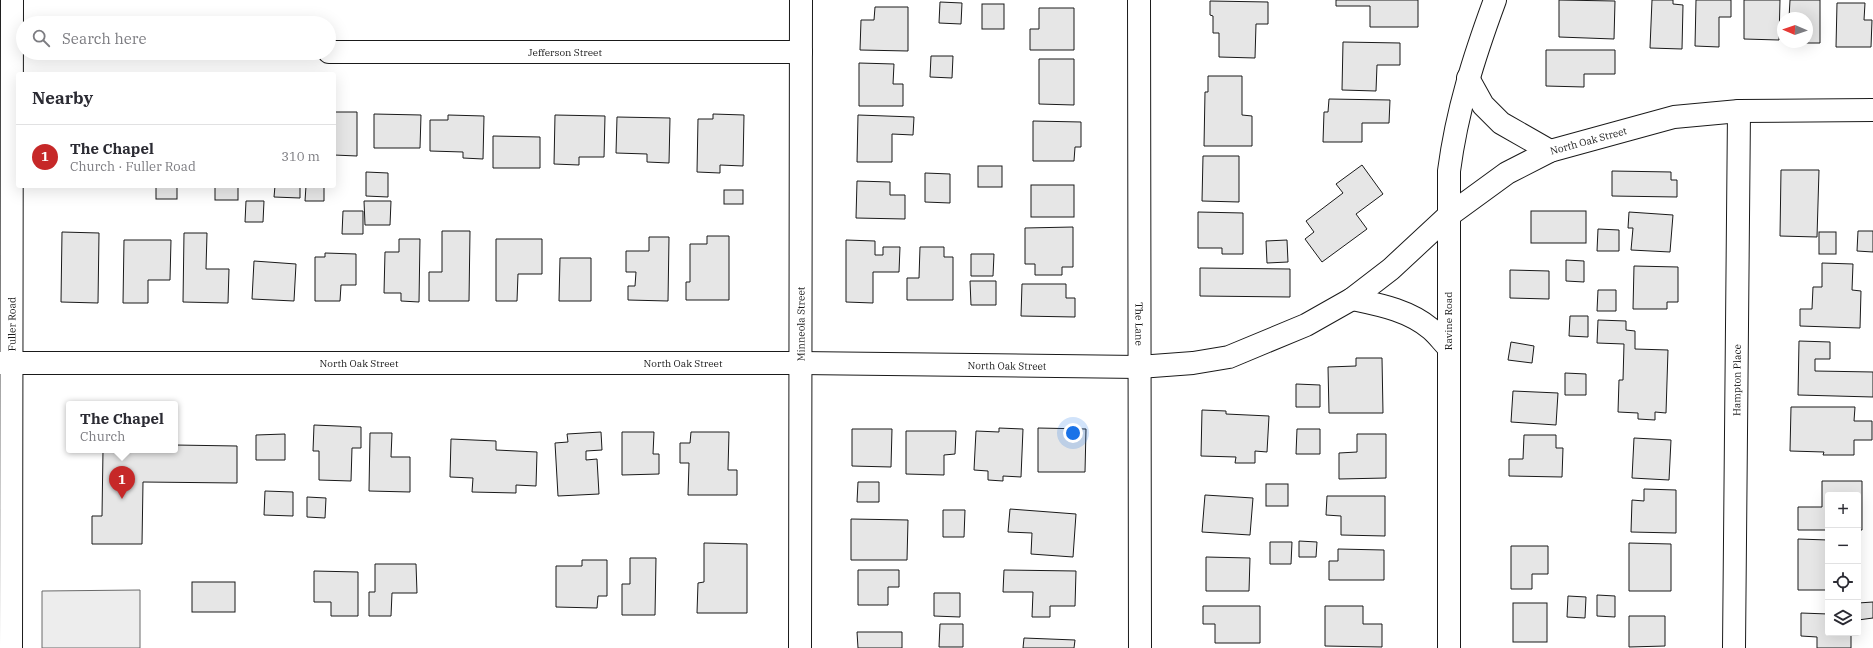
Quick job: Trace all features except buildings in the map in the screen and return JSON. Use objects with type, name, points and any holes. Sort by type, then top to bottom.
[{"type":"street","name":"Fuller Road","points":[[11,648],[6,363],[12,0]]},
{"type":"street","name":"Minneola Street","points":[[800,648],[801,0]]},
{"type":"street","name":"The Lane","points":[[1139,0],[1138,367],[1140,648]]},
{"type":"street","name":"Ravine Road","points":[[1448,648],[1449,171],[1454,140],[1468,78],[1495,0]]},
{"type":"street","name":"Jefferson Street","points":[[336,52],[801,52]]},
{"type":"street","points":[[1468,78],[1484,105],[1501,123],[1550,151]]},
{"type":"street","name":"North Oak Street","points":[[6,363],[800,363],[1138,367],[1193,363],[1229,357],[1306,325],[1352,299],[1391,269],[1448,216],[1507,173],[1550,151],[1674,118],[1739,111],[1873,110]]},
{"type":"street","name":"Hampton Place","points":[[1734,648],[1739,111]]},
{"type":"street","points":[[1352,299],[1392,308],[1412,317],[1430,329],[1448,347]]},
{"type":"shaded area","points":[[140,590],[140,648],[42,648],[42,591]]},
{"type":"place","name":"The Chapel","points":[[122,499]]}]
